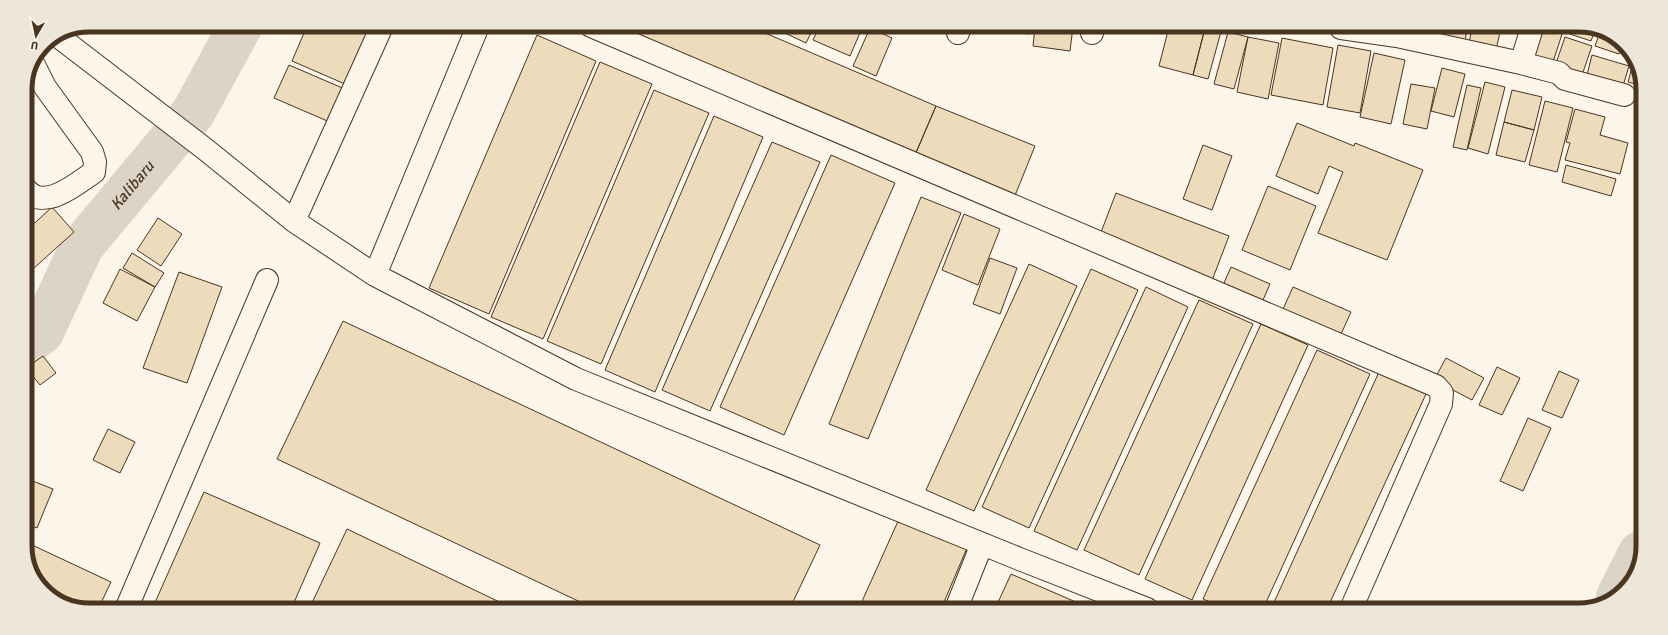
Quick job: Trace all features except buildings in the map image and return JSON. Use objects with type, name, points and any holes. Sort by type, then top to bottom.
[{"type":"street","points":[[294,221],[379,32]]},
{"type":"street","points":[[375,275],[476,32]]},
{"type":"street","points":[[606,32],[1436,386],[1442,393],[1441,404],[1354,603]]},
{"type":"street","points":[[1370,32],[1398,36],[1521,63],[1559,73],[1566,79],[1624,95]]},
{"type":"street","points":[[1521,63],[1531,32]]},
{"type":"street","points":[[62,39],[205,149],[294,221],[375,275],[576,379],[982,544],[1132,603]]},
{"type":"street","points":[[32,195],[42,198],[56,197],[94,172],[95,162],[92,152],[45,87],[36,68]]},
{"type":"street","points":[[129,603],[267,280]]},
{"type":"street","points":[[958,603],[982,544]]},
{"type":"waterway","name":"Kalibaru","points":[[32,340],[42,332],[82,246],[193,113],[237,32]]}]
